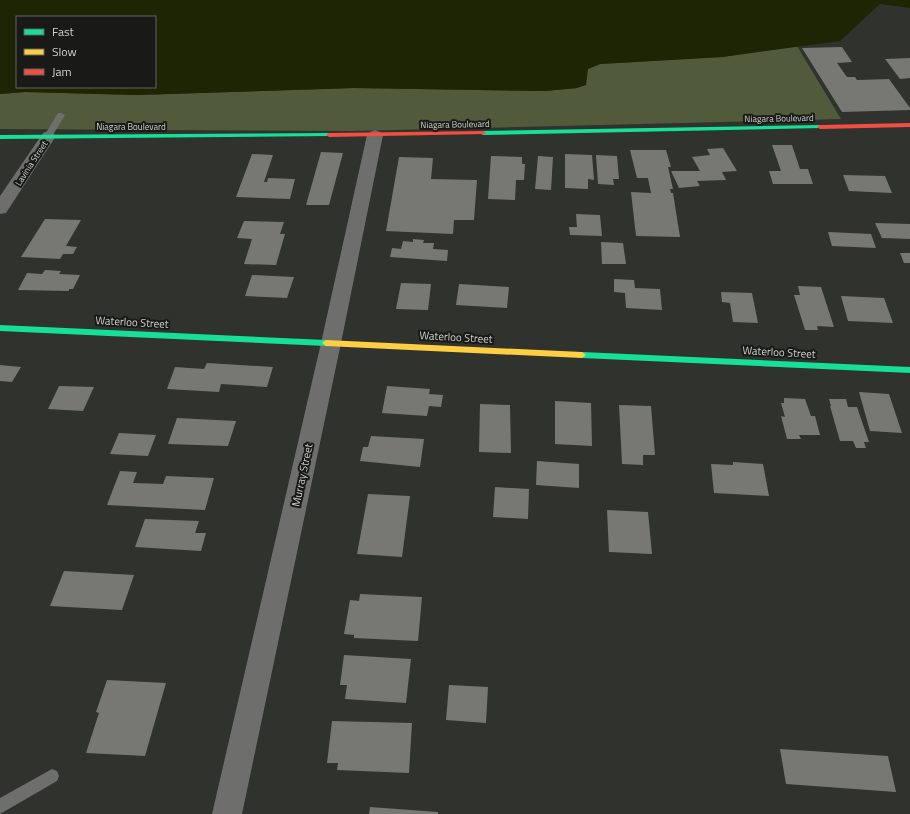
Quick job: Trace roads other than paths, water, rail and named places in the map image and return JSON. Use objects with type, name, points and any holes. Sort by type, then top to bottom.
[{"type":"main road","name":"Niagara Boulevard","points":[[0,137],[374,135],[910,125]]},
{"type":"main road","name":"Waterloo Street","points":[[0,328],[910,370]]},
{"type":"street","name":"Murray Street","points":[[227,814],[331,343],[374,135]]},
{"type":"street","name":"Lavinia Street","points":[[0,210],[48,136]]},
{"type":"lane","points":[[48,136],[61,115]]},
{"type":"lane","points":[[0,806],[52,776]]}]
